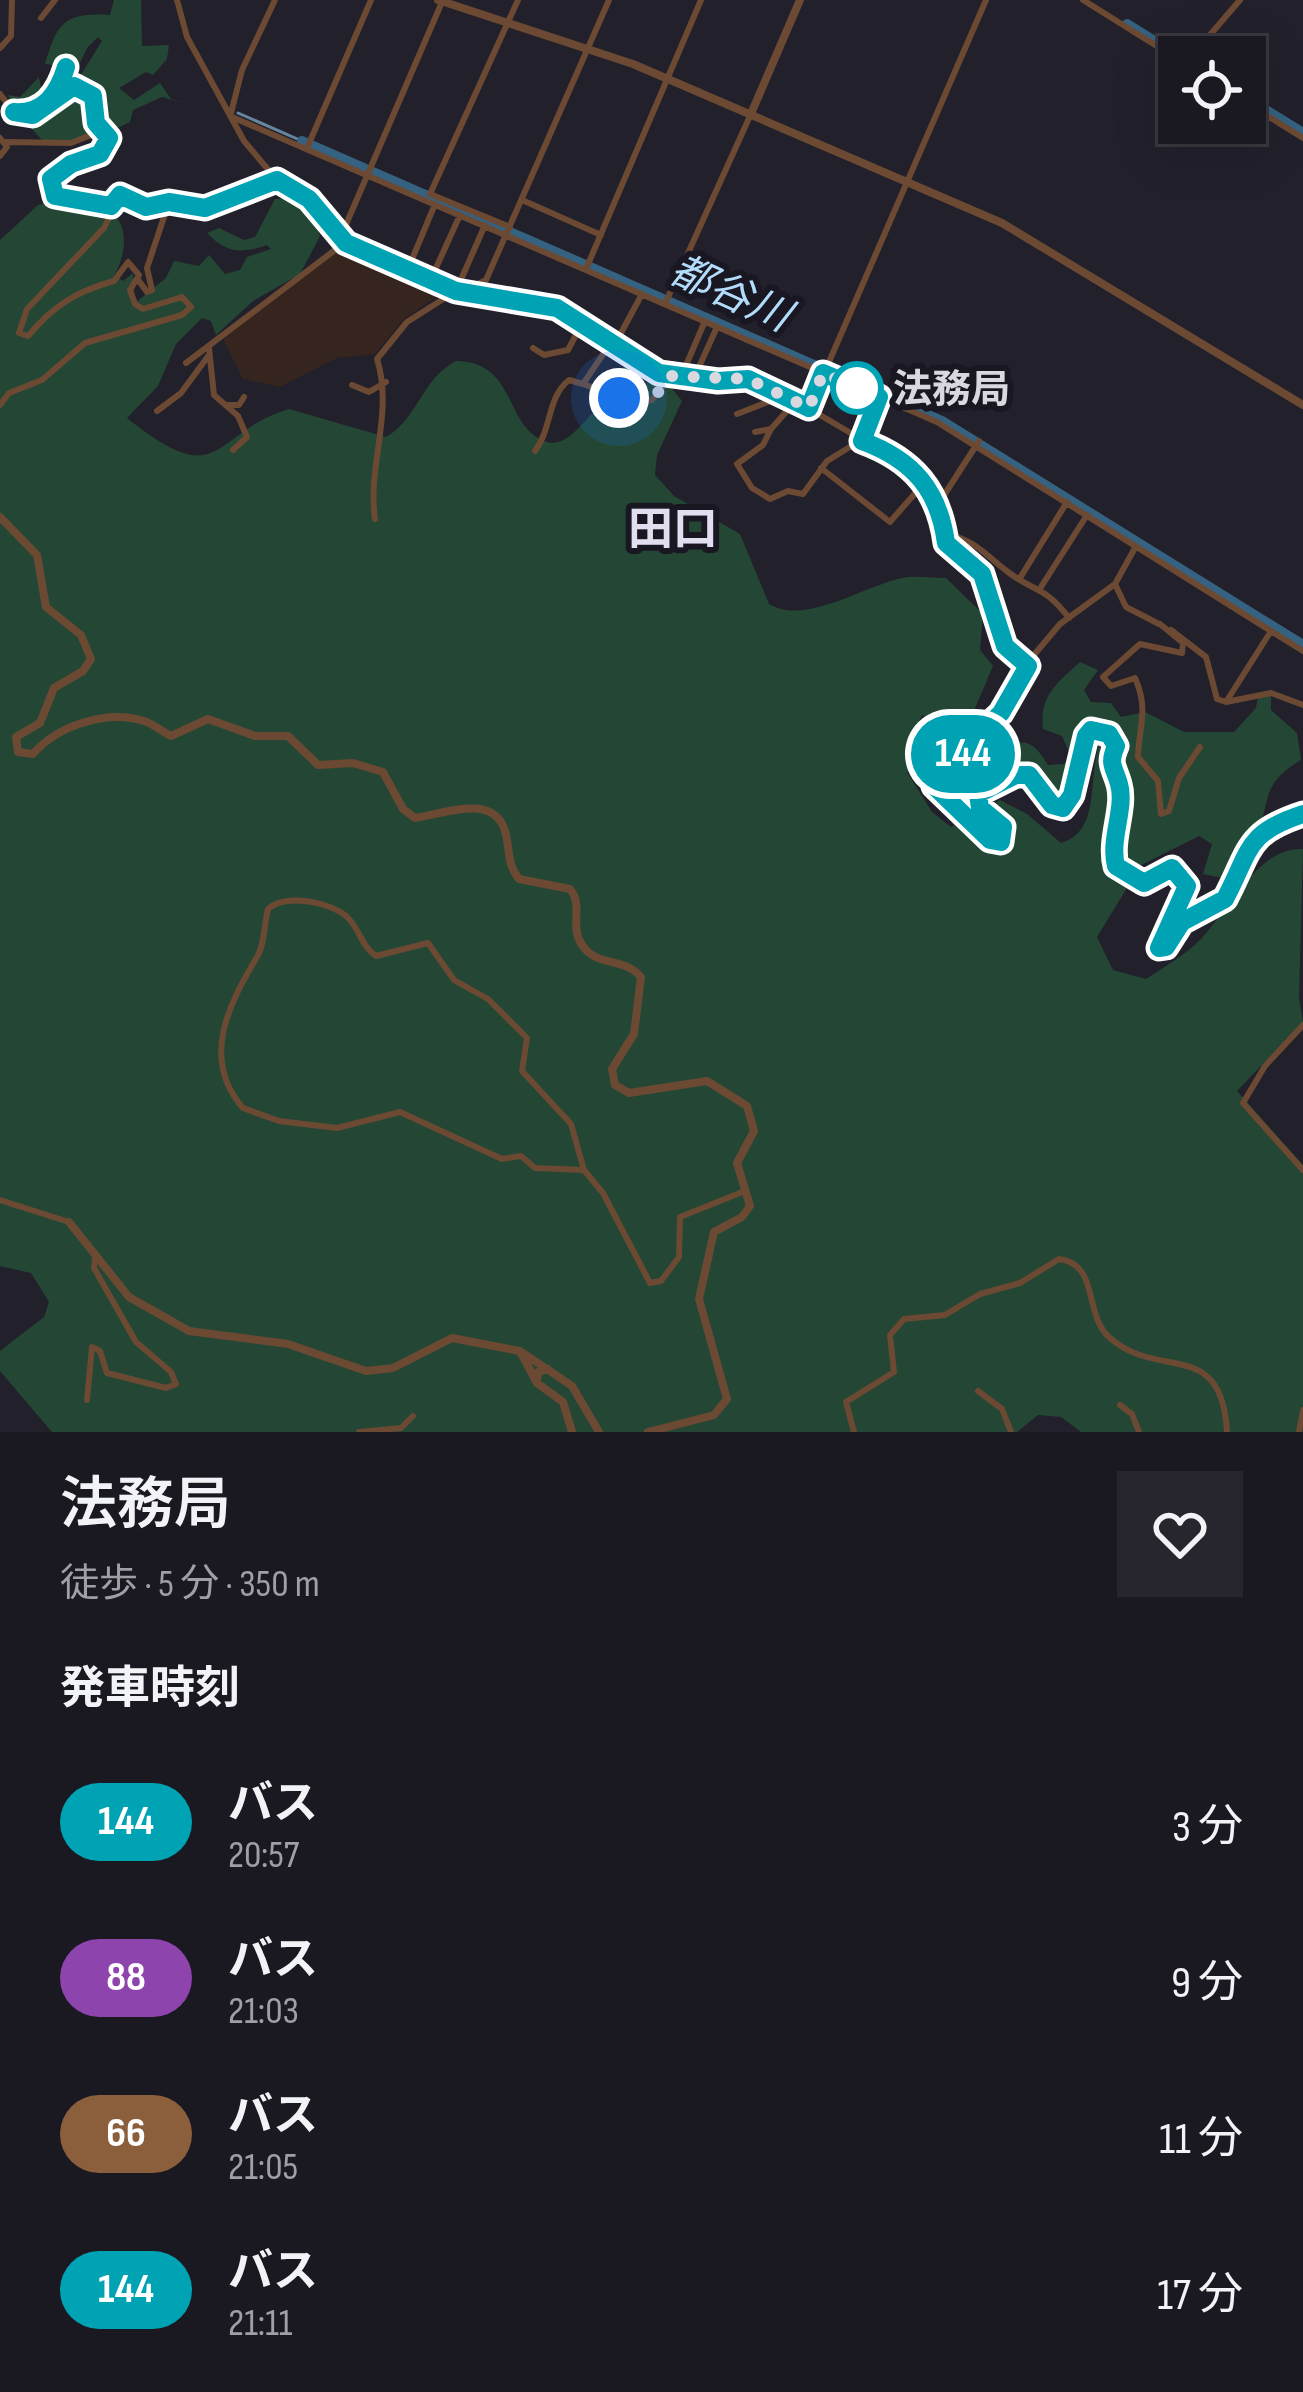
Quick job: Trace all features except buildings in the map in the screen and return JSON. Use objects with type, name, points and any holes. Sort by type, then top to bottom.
[{"type":"street","points":[[0,48],[11,35],[12,0]]},
{"type":"street","points":[[41,0],[53,2],[41,18]]},
{"type":"street","points":[[176,0],[187,38],[231,115],[277,180],[309,199],[340,237],[459,292],[557,308],[612,345],[676,376],[748,379],[809,408],[890,454],[924,483],[939,503],[952,535],[981,546],[1020,578],[1041,587],[1069,618]]},
{"type":"street","points":[[231,115],[242,70],[275,0]]},
{"type":"street","points":[[308,145],[371,0]]},
{"type":"street","points":[[408,269],[430,198],[503,24],[518,0]]},
{"type":"street","points":[[375,519],[371,495],[382,441],[378,418],[387,381],[380,354],[407,322],[486,280],[609,0]]},
{"type":"street","points":[[587,267],[701,0]]},
{"type":"street","points":[[666,301],[800,0]]},
{"type":"street","points":[[809,408],[986,0]]},
{"type":"street","points":[[1083,0],[1158,47]]},
{"type":"street","points":[[1209,36],[1240,0]]},
{"type":"street","points":[[157,410],[181,393],[209,352],[247,313],[326,260],[369,172],[440,1],[462,4],[503,24],[668,79],[1042,243],[1303,405]]},
{"type":"street","points":[[14,112],[32,112],[50,99],[66,67]]},
{"type":"street","points":[[0,94],[14,112],[33,115],[74,86],[82,86],[93,96],[94,115],[109,138],[105,151],[51,179],[55,196],[111,206]]},
{"type":"street","points":[[231,115],[508,231],[978,444],[1303,651]]},
{"type":"street","points":[[1266,115],[1303,138]]},
{"type":"street","points":[[0,156],[3,140],[70,143],[104,130]]},
{"type":"street","points":[[169,202],[147,268],[152,290],[147,292],[137,269],[128,262],[114,281],[90,286],[48,311],[28,336],[19,333],[27,309],[104,228],[120,195],[146,207],[169,202],[205,208],[277,180]]},
{"type":"street","points":[[430,198],[460,215],[508,231]]},
{"type":"street","points":[[522,200],[601,235]]},
{"type":"street","points":[[431,279],[460,215]]},
{"type":"street","points":[[459,292],[485,225]]},
{"type":"street","points":[[0,405],[9,393],[42,380],[86,343],[188,312],[191,307],[182,297],[143,309],[135,304],[130,290],[139,279]]},
{"type":"street","points":[[584,384],[642,293]]},
{"type":"street","points":[[535,451],[549,432],[560,387],[569,380],[642,402],[652,400],[676,376],[706,322]]},
{"type":"street","points":[[533,347],[544,355],[568,350],[579,324]]},
{"type":"street","points":[[694,379],[717,327]]},
{"type":"street","points":[[186,363],[209,352]]},
{"type":"street","points":[[209,352],[214,395],[228,405],[247,437],[233,450]]},
{"type":"street","points":[[352,385],[369,392],[387,381]]},
{"type":"street","points":[[228,405],[239,405],[244,397]]},
{"type":"street","points":[[784,397],[786,412],[764,445],[737,464],[752,488],[770,499],[788,491],[803,494],[838,451],[861,441],[879,397]]},
{"type":"street","points":[[737,414],[784,397]]},
{"type":"street","points":[[755,432],[771,429]]},
{"type":"street","points":[[939,503],[978,444]]},
{"type":"street","points":[[821,468],[890,522],[924,483]]},
{"type":"street","points":[[1020,578],[1066,502]]},
{"type":"street","points":[[944,513],[946,543],[982,574],[1005,646],[1028,662]]},
{"type":"street","points":[[1041,587],[1087,515]]},
{"type":"street","points":[[0,517],[38,556],[46,607],[81,635],[91,659],[83,671],[54,688],[40,723],[16,736],[18,752],[33,754],[54,733],[86,722],[144,721],[171,736],[200,721],[219,720],[255,736],[288,736],[318,765],[353,763],[382,772],[403,809],[415,818],[462,806],[496,818],[506,832],[508,858],[520,879],[569,889],[578,904],[575,926],[584,948],[599,961],[622,962],[641,977],[634,1034],[612,1069],[615,1085],[629,1093],[707,1081],[736,1096],[754,1118],[754,1132],[737,1163],[748,1211],[720,1226],[710,1240],[699,1294],[727,1399],[715,1414],[648,1432]]},
{"type":"street","points":[[1136,546],[1115,584],[1069,618],[1028,662],[1024,679],[1001,713],[934,776],[934,786],[990,840],[1001,842],[1003,827],[980,808],[978,794],[1016,775],[1029,775],[1052,805],[1063,808],[1072,795],[1086,736],[1091,730],[1109,734],[1116,746],[1111,771],[1120,790],[1113,850],[1116,866],[1144,883],[1172,868],[1187,886],[1159,948],[1166,947],[1182,922],[1225,899],[1240,862],[1267,825],[1303,814]]},
{"type":"street","points":[[1115,584],[1126,607],[1160,624],[1206,657],[1217,699],[1226,702],[1271,693],[1303,705]]},
{"type":"street","points":[[1160,624],[1183,643],[1182,653],[1140,644],[1102,677],[1111,686],[1135,678],[1142,692],[1147,713],[1138,757],[1158,781],[1161,814],[1169,811],[1179,778],[1200,747]]},
{"type":"street","points":[[1226,702],[1271,631]]},
{"type":"street","points":[[584,1170],[536,1168],[521,1156],[502,1159],[400,1112],[337,1128],[260,1117],[243,1108],[221,1068],[223,1027],[242,975],[257,957],[268,910],[289,901],[333,908],[345,914],[376,956],[418,942],[435,947],[454,980],[488,999],[525,1034],[522,1071],[572,1124],[584,1170],[603,1193],[650,1283],[661,1281],[679,1257],[680,1217],[745,1191]]},
{"type":"street","points":[[1303,1025],[1265,1066],[1243,1103],[1303,1170]]},
{"type":"street","points":[[0,1199],[69,1222],[129,1297],[189,1331],[288,1344],[354,1370],[393,1368],[452,1338],[520,1352],[550,1369],[578,1394],[599,1432]]},
{"type":"street","points":[[87,1400],[92,1347],[100,1352],[107,1373],[166,1388],[176,1384],[171,1372],[136,1342],[94,1268],[95,1258]]},
{"type":"street","points":[[854,1432],[846,1402],[894,1372],[893,1328],[911,1317],[945,1315],[980,1294],[1020,1283],[1059,1259],[1073,1262],[1088,1277],[1091,1309],[1113,1342],[1203,1371],[1220,1390],[1227,1432]]},
{"type":"street","points":[[520,1352],[537,1383],[563,1402],[572,1432]]},
{"type":"street","points":[[537,1383],[538,1372],[550,1369]]},
{"type":"street","points":[[978,1391],[1003,1409],[1011,1432]]},
{"type":"street","points":[[1120,1405],[1132,1414],[1139,1432]]},
{"type":"street","points":[[1299,1432],[1303,1410]]},
{"type":"street","points":[[359,1432],[401,1429],[413,1416]]},
{"type":"shaded area","points":[[343,244],[446,290],[404,319],[375,354],[337,358],[280,387],[243,379],[223,339]]},
{"type":"green space","points":[[114,0],[141,0],[142,46],[169,45],[167,59],[153,75],[146,72],[119,88],[134,100],[160,83],[171,99],[191,105],[162,97],[133,110],[130,122],[109,132],[104,129],[71,141],[43,141],[31,128],[67,97],[102,41],[98,37],[87,48],[69,86],[68,67],[45,64],[58,30],[82,16],[110,15]]},
{"type":"green space","points":[[39,77],[43,101],[26,110],[13,105],[8,95],[20,97]]},
{"type":"green space","points":[[76,196],[93,200],[116,216],[122,227],[123,253],[111,281],[117,277],[123,281],[133,273],[135,303],[166,278],[174,261],[199,266],[209,255],[225,274],[240,270],[247,257],[271,249],[267,245],[234,250],[207,233],[219,228],[244,240],[255,237],[275,199],[297,198],[307,205],[320,236],[300,274],[253,301],[216,335],[211,321],[202,318],[176,344],[158,386],[127,418],[182,452],[214,451],[263,419],[289,409],[386,437],[406,420],[435,378],[456,361],[476,364],[491,373],[524,426],[551,443],[573,433],[622,391],[666,381],[682,401],[657,455],[655,475],[674,496],[740,534],[769,604],[801,610],[908,577],[946,578],[983,614],[980,650],[993,666],[958,748],[944,741],[938,721],[922,715],[913,737],[919,762],[907,772],[932,812],[951,827],[1000,800],[1027,814],[1061,843],[1084,824],[1100,742],[1108,728],[1093,718],[1083,720],[1086,736],[1067,804],[1052,805],[1029,775],[996,784],[970,773],[1007,757],[1007,745],[1021,742],[1032,745],[1048,765],[1064,764],[1070,754],[1062,736],[1043,729],[1042,718],[1057,684],[1080,662],[1098,670],[1084,690],[1091,702],[1111,703],[1121,717],[1145,712],[1184,732],[1234,732],[1256,708],[1258,696],[1271,695],[1271,710],[1297,733],[1301,760],[1278,777],[1256,838],[1233,880],[1203,874],[1212,844],[1199,836],[1141,865],[1097,937],[1113,970],[1146,979],[1200,940],[1271,858],[1303,849],[1299,998],[1303,1022],[1237,1091],[1303,1165],[1303,1432],[1081,1432],[1061,1417],[1038,1415],[1017,1432],[52,1432],[0,1371],[0,1351],[44,1317],[49,1302],[31,1273],[0,1266],[0,240],[38,205]]},
{"type":"waterway","points":[[1127,24],[1158,43]]},
{"type":"waterway","points":[[1266,110],[1303,133]]},
{"type":"waterway","points":[[238,113],[302,141]]},
{"type":"waterway","name":"都谷川","points":[[302,141],[942,421],[1303,645]]},
{"type":"bus line","name":"144","points":[[66,67],[50,99],[32,112],[14,112],[33,115],[58,102],[74,86],[82,86],[93,96],[96,123],[109,138],[105,151],[71,164],[51,179],[55,196],[111,206],[120,195],[146,207],[169,202],[205,208],[267,188],[277,180],[309,199],[346,243],[456,291],[557,308],[659,373],[718,381],[748,379],[809,408],[823,373],[879,397],[862,441],[905,465],[934,495],[944,513],[946,543],[982,574],[997,609],[1005,646],[1028,662],[1024,679],[1001,713],[963,754],[934,776],[934,786],[990,840],[1001,842],[1003,827],[980,808],[978,794],[1016,775],[1029,775],[1052,805],[1063,808],[1072,795],[1086,736],[1091,730],[1109,734],[1116,746],[1111,771],[1120,790],[1113,850],[1116,866],[1125,876],[1144,883],[1172,868],[1187,886],[1158,945],[1162,950],[1182,922],[1225,899],[1258,833],[1267,825],[1303,814]]},
{"type":"place","name":"法務局","points":[[857,388]]},
{"type":"district","name":"田口","points":[[673,528]]},
{"type":"route","points":[[619,398],[652,400],[671,376],[748,379],[809,408],[823,373],[857,388]]}]
